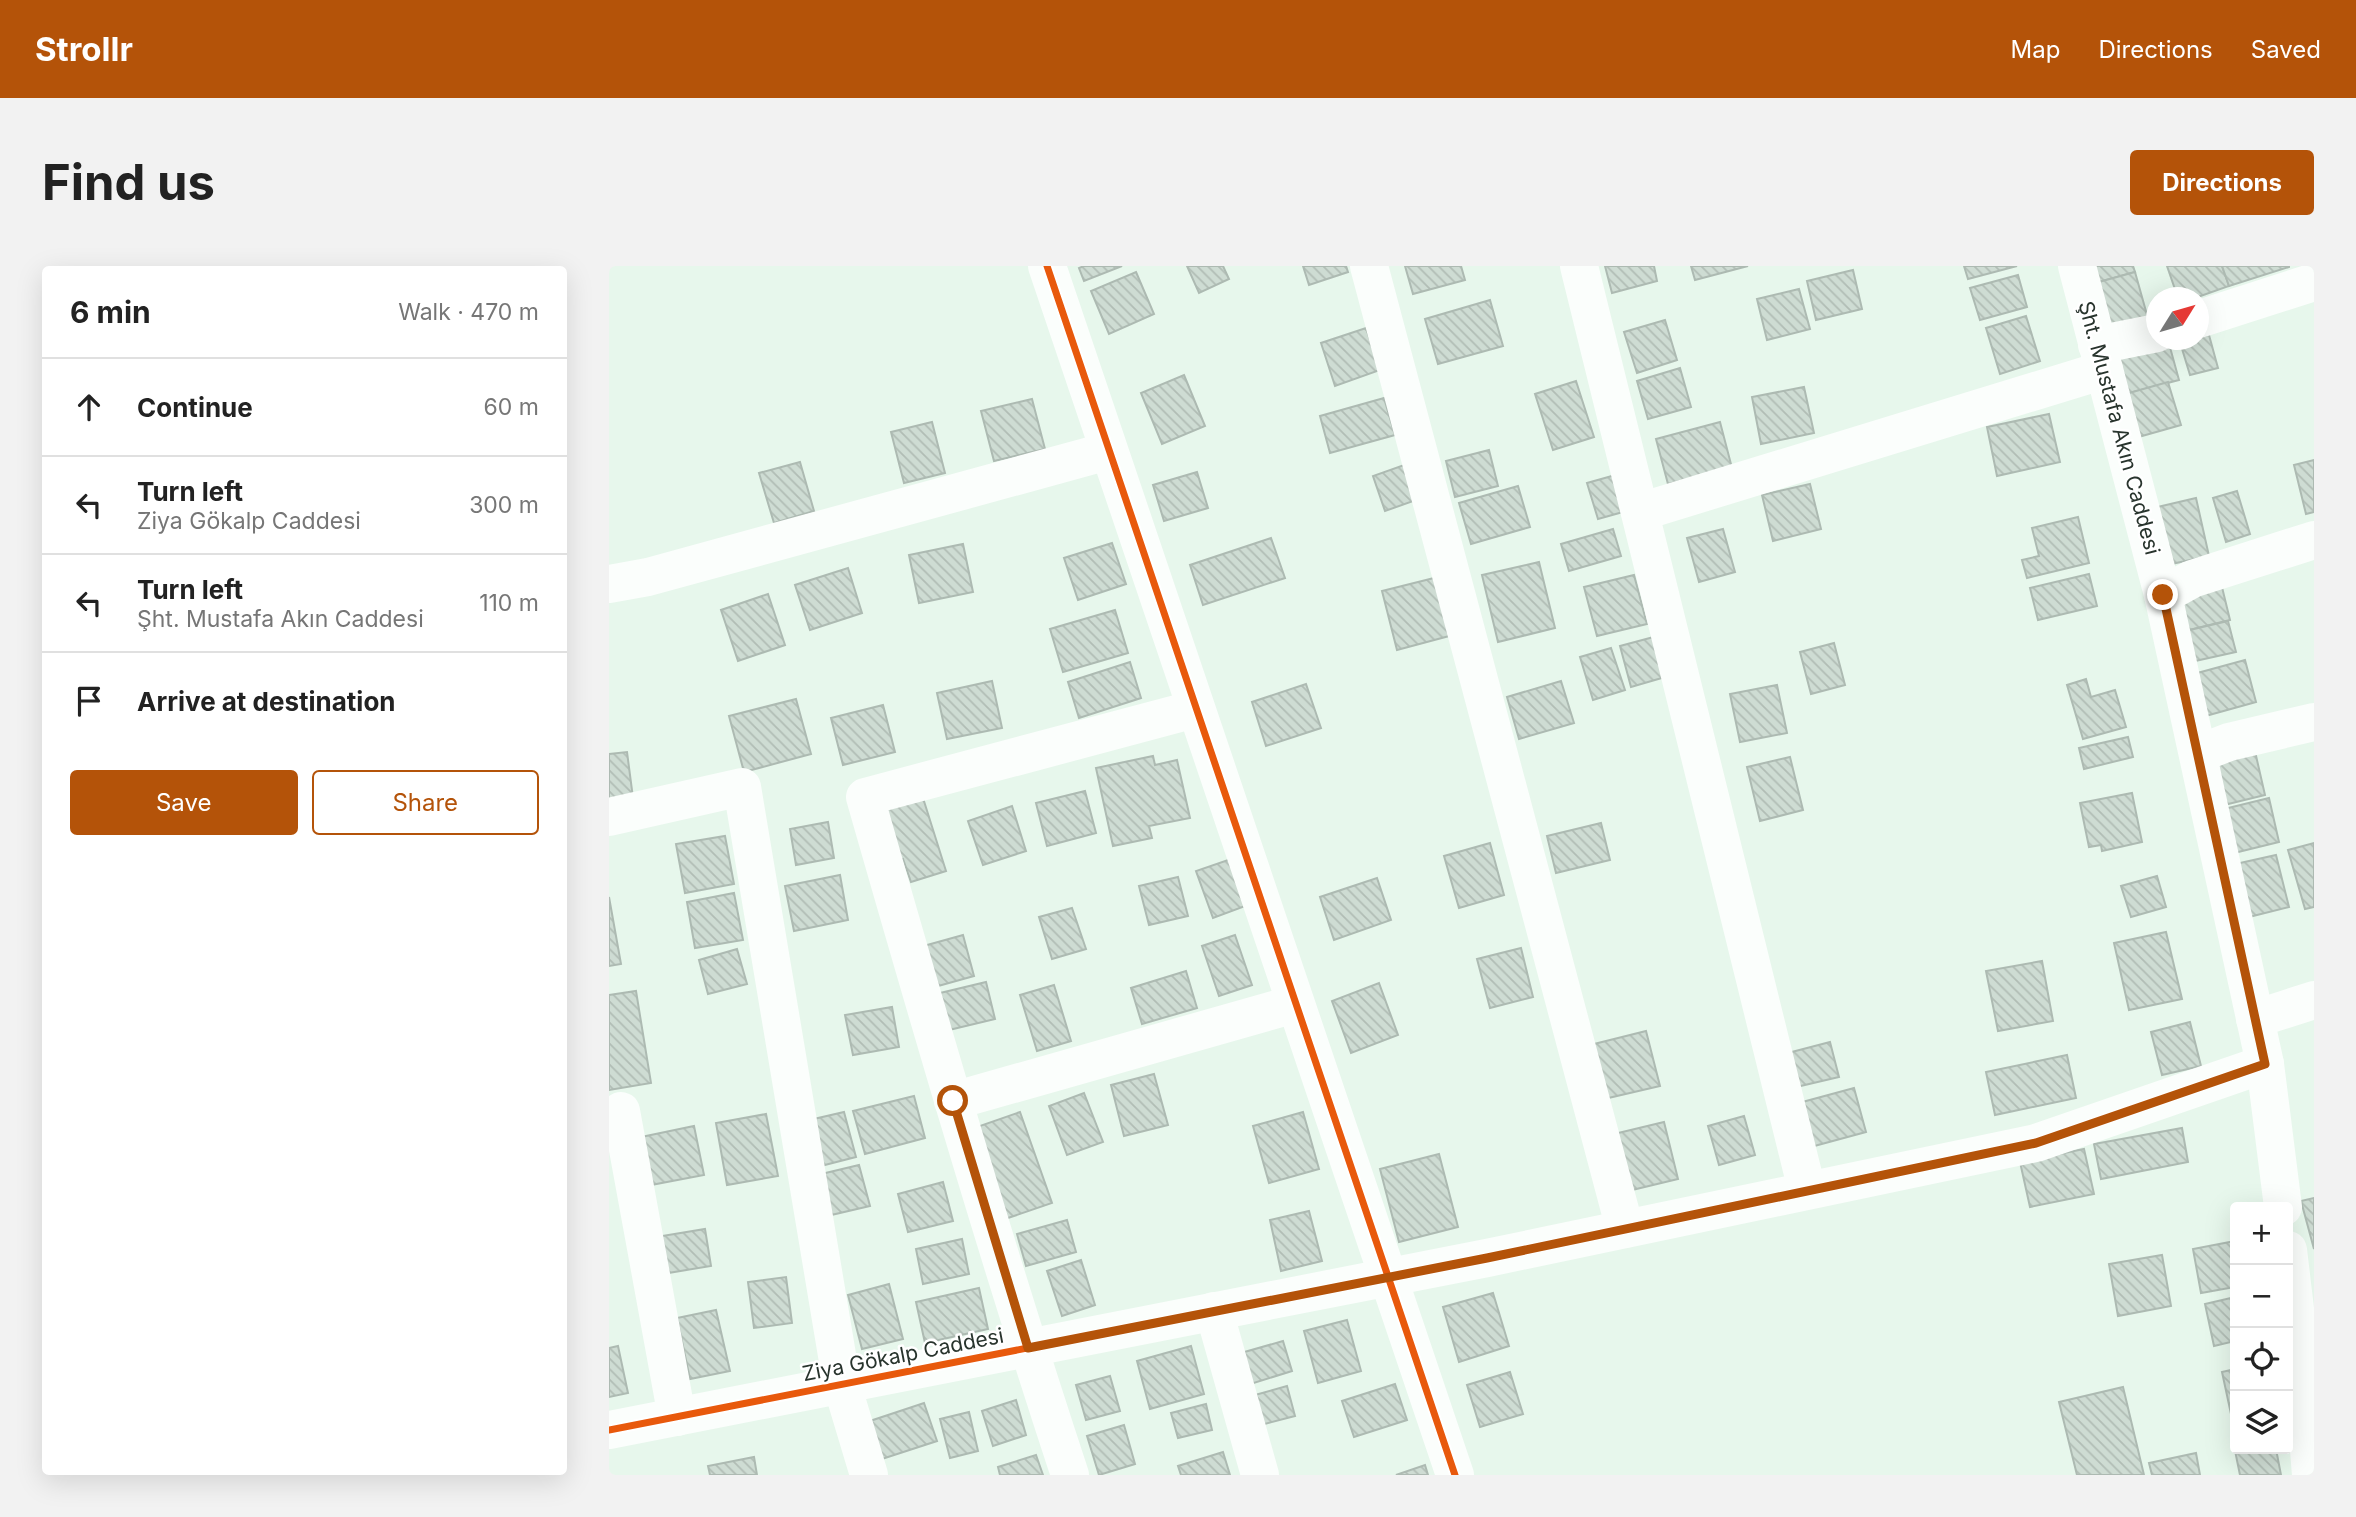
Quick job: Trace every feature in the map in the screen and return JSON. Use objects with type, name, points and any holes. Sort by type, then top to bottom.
[{"type":"street","points":[[1047,266],[1455,1475]]},
{"type":"street","points":[[1369,266],[1625,1228]]},
{"type":"street","points":[[1579,266],[1807,1191]]},
{"type":"street","name":"Şht. Mustafa Akın Caddesi","points":[[2077,266],[2163,595],[2198,754],[2265,1064],[2282,1202]]},
{"type":"street","points":[[2209,316],[2314,282]]},
{"type":"street","points":[[1640,512],[2101,358],[2146,338]]},
{"type":"street","points":[[609,584],[648,577],[1108,451]]},
{"type":"street","points":[[2163,595],[2192,579],[2314,540]]},
{"type":"street","points":[[1070,1475],[1028,1348],[953,1101],[865,797],[1195,709]]},
{"type":"street","points":[[2198,754],[2229,742],[2314,722]]},
{"type":"street","points":[[609,817],[742,787],[842,1384],[869,1475]]},
{"type":"street","points":[[2255,1019],[2314,1000]]},
{"type":"street","points":[[953,1101],[1295,1004]]},
{"type":"street","name":"Ziya Gökalp Caddesi","points":[[609,1430],[1387,1277],[2036,1143],[2265,1064]]},
{"type":"street","points":[[621,1111],[677,1417]]},
{"type":"street","points":[[2293,1264],[2304,1294],[2303,1376],[2311,1475]]},
{"type":"street","points":[[1214,1311],[1260,1475]]},
{"type":"building","points":[[1122,266],[1084,281],[1079,268]]},
{"type":"building","points":[[1187,266],[1223,266],[1229,279],[1199,293]]},
{"type":"building","points":[[1303,266],[1346,266],[1348,272],[1309,285]]},
{"type":"building","points":[[1405,266],[1461,266],[1465,280],[1413,294]]},
{"type":"building","points":[[1605,266],[1654,266],[1657,281],[1612,293]]},
{"type":"building","points":[[1691,266],[1748,266],[1695,280]]},
{"type":"building","points":[[1964,266],[2017,266],[1968,279]]},
{"type":"building","points":[[2083,266],[2133,266],[2135,272],[2088,285]]},
{"type":"building","points":[[2167,266],[2222,266],[2229,286],[2209,293],[2209,287],[2174,287]]},
{"type":"building","points":[[2222,266],[2289,266],[2289,267],[2229,286]]},
{"type":"building","points":[[1853,270],[1862,309],[1816,320],[1807,281]]},
{"type":"building","points":[[1136,272],[1154,314],[1109,334],[1091,291]]},
{"type":"building","points":[[2135,272],[2146,311],[2146,323],[2102,335],[2088,285]]},
{"type":"building","points":[[2018,275],[2027,307],[1980,320],[1970,288]]},
{"type":"building","points":[[1799,289],[1810,329],[1767,340],[1757,299]]},
{"type":"building","points":[[1490,300],[1503,346],[1438,364],[1425,319]]},
{"type":"building","points":[[2026,316],[2040,361],[2000,374],[1986,328]]},
{"type":"building","points":[[1665,320],[1677,360],[1637,373],[1624,332]]},
{"type":"building","points":[[1366,328],[1380,370],[1335,386],[1321,343]]},
{"type":"building","points":[[2209,335],[2218,368],[2190,375],[2182,350],[2209,350]]},
{"type":"building","points":[[2146,344],[2146,350],[2171,350],[2179,380],[2122,395],[2110,350]]},
{"type":"building","points":[[1680,368],[1691,407],[1648,419],[1637,381]]},
{"type":"building","points":[[1184,375],[1205,426],[1162,444],[1141,393]]},
{"type":"building","points":[[1576,381],[1594,437],[1553,450],[1535,394]]},
{"type":"building","points":[[2168,382],[2181,425],[2135,438],[2122,395]]},
{"type":"building","points":[[1804,387],[1814,433],[1761,444],[1752,397]]},
{"type":"building","points":[[1384,398],[1395,435],[1330,453],[1320,416]]},
{"type":"building","points":[[1032,399],[1045,449],[994,461],[981,411]]},
{"type":"building","points":[[2049,414],[2060,462],[1997,476],[1987,427]]},
{"type":"building","points":[[932,422],[945,473],[904,483],[891,432]]},
{"type":"building","points":[[1720,422],[1732,468],[1668,484],[1656,439]]},
{"type":"building","points":[[1489,450],[1498,486],[1455,497],[1446,461]]},
{"type":"building","points":[[2314,460],[2314,512],[2306,514],[2294,465]]},
{"type":"building","points":[[800,462],[814,511],[774,523],[759,473]]},
{"type":"building","points":[[1407,464],[1419,499],[1385,511],[1373,476]]},
{"type":"building","points":[[1197,472],[1208,508],[1164,521],[1153,485]]},
{"type":"building","points":[[1619,474],[1630,510],[1598,519],[1587,483]]},
{"type":"building","points":[[1810,484],[1821,529],[1773,541],[1762,495]]},
{"type":"building","points":[[1518,486],[1530,527],[1471,544],[1459,503]]},
{"type":"building","points":[[2237,491],[2250,534],[2226,542],[2213,498]]},
{"type":"building","points":[[2196,498],[2209,556],[2162,566],[2149,509]]},
{"type":"building","points":[[2078,517],[2089,563],[2027,578],[2022,560],[2039,556],[2032,528]]},
{"type":"building","points":[[1613,529],[1621,556],[1569,571],[1561,544]]},
{"type":"building","points":[[1723,529],[1735,572],[1699,582],[1687,538]]},
{"type":"building","points":[[1271,538],[1285,578],[1203,605],[1190,565]]},
{"type":"building","points":[[1112,543],[1126,584],[1078,600],[1064,558]]},
{"type":"building","points":[[963,544],[973,592],[919,603],[909,555]]},
{"type":"building","points":[[1539,562],[1555,628],[1498,642],[1482,575]]},
{"type":"building","points":[[848,568],[862,613],[810,630],[795,585]]},
{"type":"building","points":[[2089,574],[2097,606],[2038,620],[2030,588]]},
{"type":"building","points":[[1634,575],[1647,624],[1597,636],[1584,587]]},
{"type":"building","points":[[1438,577],[1453,635],[1397,650],[1382,591]]},
{"type":"building","points":[[2220,579],[2230,620],[2177,633],[2167,592]]},
{"type":"building","points":[[768,594],[785,645],[738,661],[721,610]]},
{"type":"building","points":[[1115,610],[1128,653],[1063,672],[1050,629]]},
{"type":"building","points":[[2228,621],[2236,652],[2186,663],[2177,633]]},
{"type":"building","points":[[1661,635],[1672,675],[1631,687],[1620,646]]},
{"type":"building","points":[[1834,643],[1845,685],[1811,694],[1800,652]]},
{"type":"building","points":[[1611,648],[1625,690],[1593,700],[1580,657]]},
{"type":"building","points":[[2245,660],[2256,702],[2202,717],[2190,675]]},
{"type":"building","points":[[1130,662],[1141,698],[1079,718],[1068,682]]},
{"type":"building","points":[[2086,679],[2091,697],[2115,690],[2126,727],[2083,739],[2067,685]]},
{"type":"building","points":[[992,681],[1002,728],[947,739],[937,693]]},
{"type":"building","points":[[1561,681],[1574,723],[1519,739],[1507,697]]},
{"type":"building","points":[[1306,684],[1321,728],[1266,746],[1252,702]]},
{"type":"building","points":[[1777,685],[1787,733],[1740,742],[1730,694]]},
{"type":"building","points":[[796,699],[811,754],[744,772],[729,716]]},
{"type":"building","points":[[883,705],[895,752],[843,765],[831,718]]},
{"type":"building","points":[[2128,737],[2133,757],[2084,769],[2079,748]]},
{"type":"building","points":[[2254,747],[2265,795],[2220,806],[2208,758]]},
{"type":"building","points":[[627,752],[633,798],[609,802],[609,754]]},
{"type":"building","points":[[1153,756],[1155,765],[1177,760],[1190,818],[1149,826],[1152,838],[1113,846],[1096,768]]},
{"type":"building","points":[[1790,757],[1803,810],[1760,821],[1747,767]]},
{"type":"building","points":[[1085,791],[1096,833],[1047,846],[1036,803]]},
{"type":"building","points":[[2132,793],[2142,842],[2102,851],[2101,845],[2089,847],[2080,803]]},
{"type":"building","points":[[923,798],[946,871],[911,882],[903,859],[893,862],[878,812]]},
{"type":"building","points":[[2269,798],[2279,842],[2230,854],[2220,810]]},
{"type":"building","points":[[1012,806],[1026,851],[983,865],[968,821]]},
{"type":"building","points":[[828,822],[834,858],[796,865],[790,829]]},
{"type":"building","points":[[1601,823],[1610,860],[1556,873],[1547,836]]},
{"type":"building","points":[[725,836],[734,884],[685,893],[676,844]]},
{"type":"building","points":[[1490,843],[1504,895],[1459,908],[1444,856]]},
{"type":"building","points":[[2314,843],[2314,907],[2305,909],[2288,850]]},
{"type":"building","points":[[2276,855],[2289,907],[2245,918],[2231,865]]},
{"type":"building","points":[[1231,859],[1248,905],[1213,918],[1196,871]]},
{"type":"building","points":[[840,875],[848,920],[794,931],[785,886]]},
{"type":"building","points":[[2157,876],[2166,907],[2131,917],[2121,886]]},
{"type":"building","points":[[1178,877],[1188,916],[1149,925],[1139,886]]},
{"type":"building","points":[[1377,878],[1391,920],[1334,940],[1320,897]]},
{"type":"building","points":[[734,893],[743,940],[695,948],[687,902]]},
{"type":"building","points":[[609,897],[621,964],[609,966]]},
{"type":"building","points":[[1072,908],[1086,949],[1052,959],[1039,917]]},
{"type":"building","points":[[2166,932],[2182,999],[2129,1010],[2114,943]]},
{"type":"building","points":[[963,935],[974,976],[931,988],[920,947]]},
{"type":"building","points":[[1235,935],[1252,985],[1219,996],[1202,946]]},
{"type":"building","points":[[1521,948],[1533,997],[1490,1008],[1477,959]]},
{"type":"building","points":[[737,949],[747,984],[708,994],[699,960]]},
{"type":"building","points":[[2042,961],[2053,1021],[1998,1031],[1986,971]]},
{"type":"building","points":[[1186,971],[1197,1008],[1142,1024],[1131,988]]},
{"type":"building","points":[[986,982],[995,1019],[949,1030],[940,993]]},
{"type":"building","points":[[1379,983],[1398,1035],[1351,1053],[1332,1001]]},
{"type":"building","points":[[1054,985],[1071,1041],[1037,1051],[1020,995]]},
{"type":"building","points":[[636,991],[651,1083],[609,1090],[609,995]]},
{"type":"building","points":[[892,1007],[899,1047],[853,1055],[845,1015]]},
{"type":"building","points":[[2190,1022],[2201,1066],[2162,1075],[2151,1032]]},
{"type":"building","points":[[1646,1031],[1660,1086],[1604,1099],[1590,1045]]},
{"type":"building","points":[[1830,1042],[1839,1077],[1792,1088],[1784,1054]]},
{"type":"building","points":[[2067,1055],[2076,1098],[1995,1115],[1986,1072]]},
{"type":"building","points":[[1154,1074],[1168,1125],[1124,1136],[1111,1085]]},
{"type":"building","points":[[1854,1088],[1866,1132],[1807,1148],[1795,1104]]},
{"type":"building","points":[[1084,1093],[1103,1142],[1067,1155],[1049,1106]]},
{"type":"building","points":[[914,1096],[925,1138],[865,1154],[853,1111]]},
{"type":"building","points":[[844,1112],[856,1157],[817,1167],[805,1121]]},
{"type":"building","points":[[1020,1112],[1052,1203],[1005,1219],[974,1128]]},
{"type":"building","points":[[1303,1112],[1319,1169],[1269,1183],[1253,1126]]},
{"type":"building","points":[[766,1114],[778,1176],[727,1185],[716,1123]]},
{"type":"building","points":[[1744,1116],[1755,1155],[1719,1165],[1708,1126]]},
{"type":"building","points":[[1664,1122],[1678,1179],[1628,1191],[1614,1134]]},
{"type":"building","points":[[694,1126],[704,1175],[651,1185],[641,1137]]},
{"type":"building","points":[[2182,1128],[2188,1162],[2101,1179],[2094,1144]]},
{"type":"building","points":[[2084,1149],[2094,1194],[2030,1207],[2020,1162]]},
{"type":"building","points":[[1439,1154],[1458,1227],[1399,1242],[1380,1169]]},
{"type":"building","points":[[859,1165],[870,1206],[827,1216],[817,1175]]},
{"type":"building","points":[[943,1182],[953,1221],[908,1232],[898,1194]]},
{"type":"building","points":[[2314,1198],[2314,1249],[2301,1201]]},
{"type":"building","points":[[1309,1211],[1322,1261],[1281,1271],[1270,1220]]},
{"type":"building","points":[[1067,1220],[1076,1252],[1026,1266],[1017,1234]]},
{"type":"building","points":[[705,1229],[711,1266],[662,1274],[656,1237]]},
{"type":"building","points":[[962,1239],[969,1274],[923,1284],[916,1249]]},
{"type":"building","points":[[2230,1242],[2230,1288],[2201,1293],[2193,1249]]},
{"type":"building","points":[[2162,1255],[2171,1306],[2118,1316],[2109,1264]]},
{"type":"building","points":[[1081,1260],[1095,1305],[1062,1316],[1047,1271]]},
{"type":"building","points":[[786,1277],[792,1323],[754,1328],[748,1282]]},
{"type":"building","points":[[889,1284],[903,1339],[862,1349],[848,1295]]},
{"type":"building","points":[[979,1288],[988,1329],[925,1343],[916,1302]]},
{"type":"building","points":[[1493,1293],[1509,1346],[1459,1362],[1443,1307]]},
{"type":"building","points":[[2230,1298],[2230,1342],[2214,1346],[2205,1304]]},
{"type":"building","points":[[716,1310],[730,1371],[690,1379],[677,1318]]},
{"type":"building","points":[[1347,1320],[1361,1371],[1318,1383],[1304,1331]]},
{"type":"building","points":[[1283,1341],[1292,1371],[1244,1386],[1234,1355]]},
{"type":"building","points":[[618,1346],[628,1393],[609,1397],[609,1348]]},
{"type":"building","points":[[1191,1346],[1204,1394],[1150,1409],[1137,1361]]},
{"type":"building","points":[[2230,1370],[2230,1409],[2222,1372]]},
{"type":"building","points":[[1510,1372],[1523,1414],[1480,1427],[1467,1385]]},
{"type":"building","points":[[1110,1376],[1120,1411],[1086,1420],[1076,1385]]},
{"type":"building","points":[[1395,1384],[1407,1420],[1354,1437],[1342,1401]]},
{"type":"building","points":[[1287,1386],[1295,1416],[1257,1426],[1248,1397]]},
{"type":"building","points":[[2123,1387],[2144,1475],[2077,1475],[2059,1402]]},
{"type":"building","points":[[1016,1400],[1026,1435],[993,1446],[982,1411]]},
{"type":"building","points":[[924,1403],[937,1441],[882,1459],[870,1421]]},
{"type":"building","points":[[1206,1404],[1212,1430],[1178,1438],[1171,1413]]},
{"type":"building","points":[[969,1412],[978,1451],[950,1458],[940,1419]]},
{"type":"building","points":[[1124,1425],[1135,1464],[1099,1475],[1087,1436]]},
{"type":"building","points":[[1223,1452],[1230,1475],[1181,1475],[1178,1466]]},
{"type":"building","points":[[2196,1453],[2200,1475],[2152,1475],[2149,1463]]},
{"type":"building","points":[[2236,1454],[2277,1454],[2281,1475],[2240,1475]]},
{"type":"building","points":[[1036,1455],[1043,1475],[1000,1475],[998,1467]]},
{"type":"building","points":[[754,1457],[757,1475],[710,1475],[708,1466]]},
{"type":"building","points":[[1425,1465],[1428,1475],[1396,1475]]},
{"type":"cycle path","points":[[1047,266],[1455,1475]]},
{"type":"cycle path","points":[[609,1430],[1487,1258],[2036,1143],[2265,1064]]},
{"type":"route","points":[[953,1101],[1028,1348],[1487,1258],[2036,1143],[2265,1064],[2163,595]]}]
